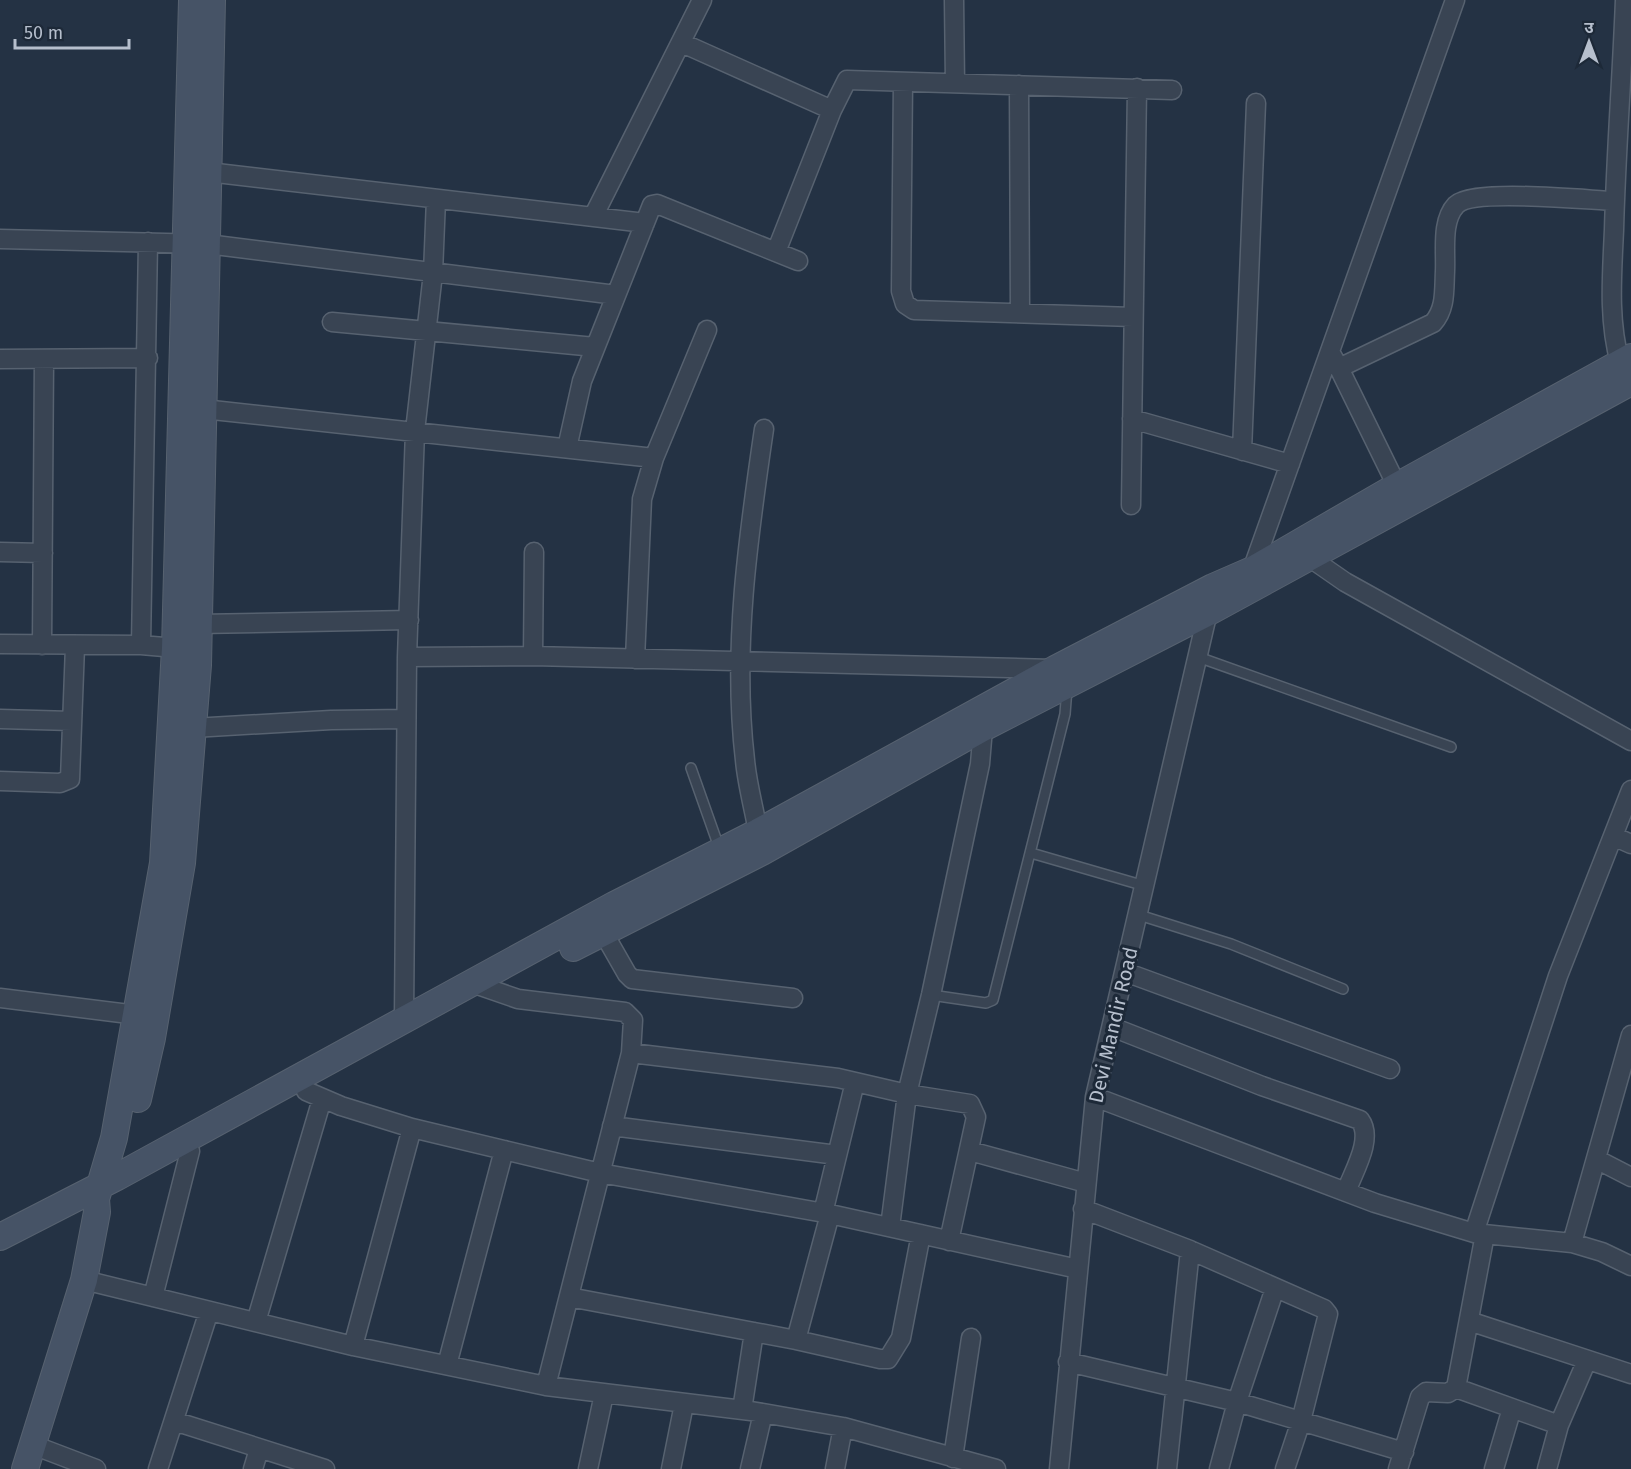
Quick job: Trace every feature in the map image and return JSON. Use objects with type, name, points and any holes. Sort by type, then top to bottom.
[{"type":"street","points":[[96,1469],[29,1457],[84,1280],[104,1193],[163,863],[190,640],[203,409],[192,0]]},
{"type":"street","points":[[104,1193],[130,1137],[152,1038],[180,875],[193,728],[190,640],[197,243],[208,172],[212,0]]},
{"type":"street","points":[[593,217],[702,0]]},
{"type":"street","points":[[954,0],[955,83]]},
{"type":"street","points":[[1249,580],[1290,464],[1335,360],[1455,0]]},
{"type":"street","points":[[1625,0],[1627,65],[1623,165],[1614,201],[1612,324],[1627,367]]},
{"type":"street","points":[[682,43],[832,110]]},
{"type":"street","points":[[776,252],[832,110],[848,80],[1172,90]]},
{"type":"street","points":[[903,82],[901,291],[905,304],[914,310],[1133,317]]},
{"type":"street","points":[[1019,85],[1020,312]]},
{"type":"street","points":[[1131,505],[1137,88]]},
{"type":"street","points":[[1242,451],[1256,103]]},
{"type":"street","points":[[208,172],[645,223]]},
{"type":"street","points":[[1335,360],[1433,323],[1440,315],[1443,302],[1447,224],[1457,203],[1467,198],[1489,195],[1614,201]]},
{"type":"street","points":[[404,1020],[407,657],[415,431],[433,273],[436,199]]},
{"type":"street","points":[[567,448],[582,381],[652,205],[657,204],[798,261]]},
{"type":"street","points":[[0,239],[197,243],[616,294]]},
{"type":"street","points":[[141,645],[148,358],[148,242]]},
{"type":"street","points":[[332,322],[595,347]]},
{"type":"street","points":[[635,658],[642,499],[654,458],[707,330]]},
{"type":"street","points":[[0,359],[148,358]]},
{"type":"street","points":[[42,645],[44,359]]},
{"type":"street","points":[[1335,360],[1397,486]]},
{"type":"street","points":[[0,1250],[104,1193],[404,1020],[603,932],[724,860],[758,832],[1061,677],[1207,613],[1249,580],[1397,486],[1627,367]]},
{"type":"street","points":[[0,1237],[104,1193],[314,1095],[482,987],[724,860],[983,729],[1061,677],[1213,587],[1249,580],[1309,557],[1627,367]]},
{"type":"street","points":[[203,409],[654,458]]},
{"type":"street","points":[[1132,419],[1290,464]]},
{"type":"street","points":[[758,832],[745,761],[741,661],[746,552],[764,429]]},
{"type":"street","points":[[0,552],[43,554]]},
{"type":"street","points":[[533,656],[534,552]]},
{"type":"street","points":[[1309,557],[1346,582],[1630,739]]},
{"type":"street","name":"Devi Mandir Road","points":[[1058,1469],[1095,1097],[1213,587]]},
{"type":"street","points":[[0,644],[141,645],[409,620]]},
{"type":"street","points":[[0,780],[66,782],[71,772],[75,646]]},
{"type":"street","points":[[407,657],[533,656],[741,661],[1061,677]]},
{"type":"street","points":[[193,728],[406,718]]},
{"type":"street","points":[[0,719],[72,721]]},
{"type":"street","points":[[890,1227],[907,1094],[931,995],[980,764],[983,729]]},
{"type":"street","points":[[1068,1362],[1237,1402],[1301,1421],[1401,1461],[1420,1397],[1426,1392],[1448,1393],[1456,1388],[1469,1321],[1480,1233],[1558,976],[1631,790]]},
{"type":"street","points":[[1613,836],[1631,844]]},
{"type":"street","points":[[603,932],[627,974],[632,978],[793,998]]},
{"type":"street","points":[[1125,972],[1389,1069]]},
{"type":"street","points":[[482,987],[518,999],[625,1012],[633,1020],[631,1053],[546,1386]]},
{"type":"street","points":[[0,998],[137,1015]]},
{"type":"street","points":[[1112,1027],[1262,1086],[1360,1120],[1366,1129],[1365,1140],[1346,1192]]},
{"type":"street","points":[[1572,1243],[1631,1035]]},
{"type":"street","points":[[631,1053],[855,1082],[907,1094],[970,1104],[976,1117],[949,1240]]},
{"type":"street","points":[[796,1340],[827,1214],[837,1155],[855,1082]]},
{"type":"street","points":[[314,1095],[412,1128],[600,1173],[827,1214],[1077,1269]]},
{"type":"street","points":[[256,1322],[314,1095]]},
{"type":"street","points":[[1095,1097],[1346,1192],[1480,1233],[1572,1243],[1602,1252],[1631,1266]]},
{"type":"street","points":[[612,1126],[837,1155]]},
{"type":"street","points":[[353,1346],[412,1128]]},
{"type":"street","points":[[447,1365],[504,1150]]},
{"type":"street","points":[[153,1297],[190,1151]]},
{"type":"street","points":[[970,1152],[1086,1183]]},
{"type":"street","points":[[1596,1159],[1631,1177]]},
{"type":"street","points":[[1083,1209],[1190,1250],[1324,1309],[1328,1314],[1301,1421],[1285,1469]]},
{"type":"street","points":[[569,1297],[888,1359],[901,1338],[921,1234]]},
{"type":"street","points":[[1167,1469],[1190,1250]]},
{"type":"street","points":[[84,1280],[353,1346],[546,1386],[763,1413],[843,1428],[996,1469]]},
{"type":"street","points":[[1219,1469],[1237,1402],[1275,1288]]},
{"type":"street","points":[[158,1469],[209,1311]]},
{"type":"street","points":[[1469,1321],[1631,1374]]},
{"type":"street","points":[[742,1410],[754,1332]]},
{"type":"street","points":[[953,1458],[971,1338]]},
{"type":"street","points":[[1547,1469],[1559,1425],[1587,1360]]},
{"type":"street","points":[[1456,1388],[1559,1425]]},
{"type":"street","points":[[588,1469],[604,1394]]},
{"type":"street","points":[[671,1469],[684,1404]]},
{"type":"street","points":[[1494,1469],[1512,1408]]},
{"type":"street","points":[[750,1469],[763,1413]]},
{"type":"street","points":[[174,1421],[320,1468]]},
{"type":"street","points":[[835,1469],[843,1428]]},
{"type":"street","points":[[253,1469],[260,1449]]},
{"type":"lane","points":[[1198,657],[1451,747]]},
{"type":"lane","points":[[931,995],[986,1004],[993,1000],[1065,714],[1061,677]]},
{"type":"lane","points":[[691,768],[724,860]]},
{"type":"lane","points":[[1030,853],[1145,886]]},
{"type":"lane","points":[[1138,915],[1231,944],[1343,989]]}]
